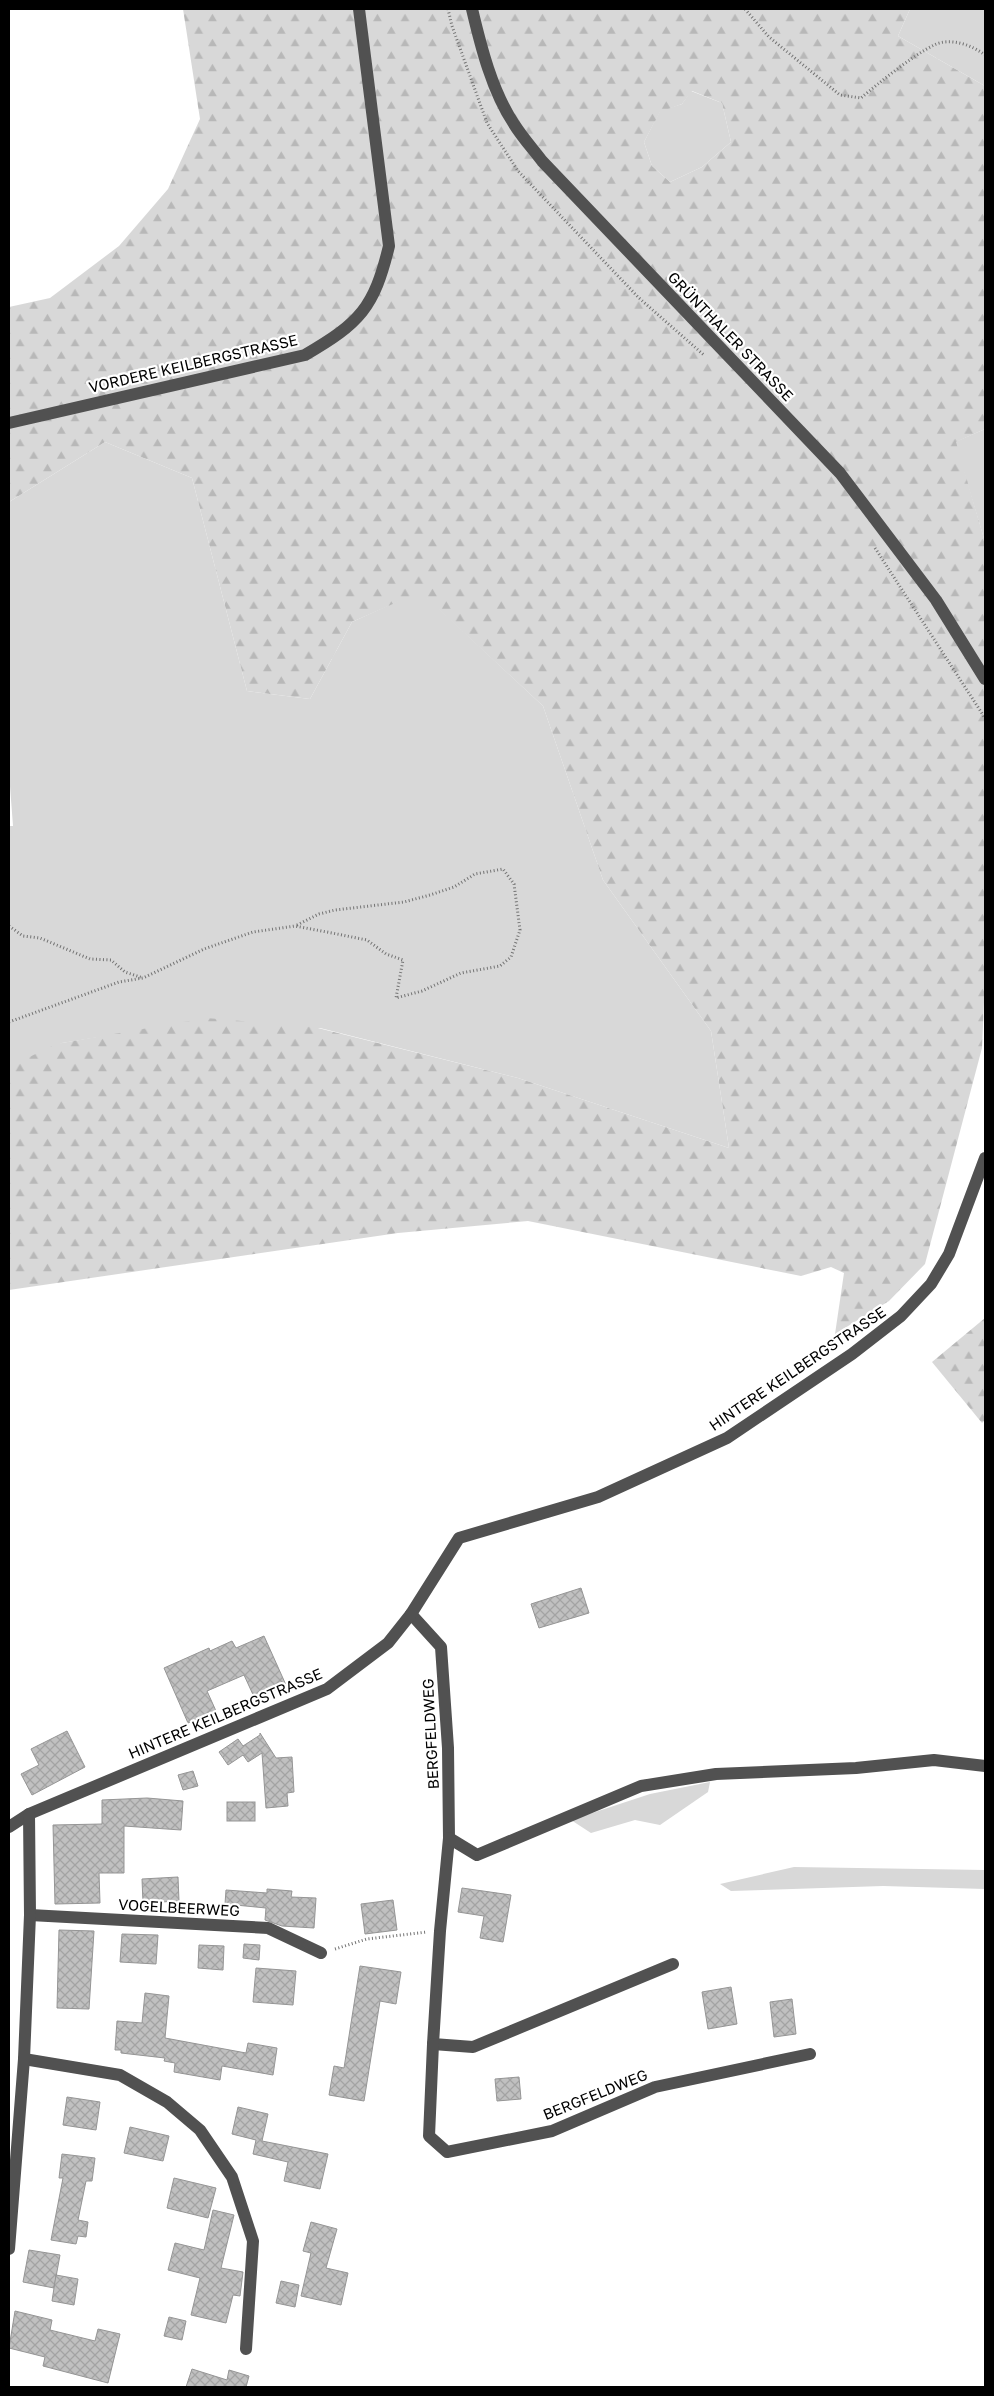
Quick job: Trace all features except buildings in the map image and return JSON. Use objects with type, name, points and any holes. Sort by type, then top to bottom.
[{"type":"street","name":"VORDERE KEILBERGSTRASSE","points":[[9,423],[305,354],[340,334],[365,309],[381,280],[389,246],[359,9]]},
{"type":"street","name":"GRÜNTHALER STRASSE","points":[[472,9],[499,96],[514,124],[542,161],[840,473],[936,600],[985,679]]},
{"type":"street","name":"HINTERE KEILBERGSTRASSE","points":[[9,1827],[29,1814],[327,1689],[388,1643],[411,1614],[459,1538],[598,1497],[727,1438],[852,1354],[901,1316],[931,1284],[949,1254],[985,1158]]},
{"type":"street","name":"BERGFELDWEG","points":[[411,1614],[442,1646],[448,1748],[449,1838],[440,1931],[429,2136],[447,2152],[552,2131],[655,2087],[810,2054]]},
{"type":"street","points":[[449,1838],[477,1855],[641,1786],[716,1774],[856,1768],[934,1760],[985,1766]]},
{"type":"street","points":[[9,2249],[14,2111],[24,2059],[30,1915],[29,1814]]},
{"type":"street","name":"VOGELBEERWEG","points":[[30,1915],[268,1928],[321,1953]]},
{"type":"street","points":[[433,2044],[473,2047],[673,1964]]},
{"type":"street","points":[[24,2059],[120,2075],[166,2102],[200,2130],[232,2177],[253,2241],[246,2349]]},
{"type":"path","points":[[448,9],[452,26],[487,123],[518,170],[638,298],[710,360]]},
{"type":"path","points":[[744,9],[769,37],[840,95],[861,98],[879,83],[935,44],[963,43],[985,55]]},
{"type":"path","points":[[872,542],[985,718]]},
{"type":"path","points":[[9,1022],[119,982],[143,978],[204,948],[253,932],[295,926],[319,914],[335,910],[404,902],[454,888],[475,874],[503,869],[514,884],[520,930],[511,957],[500,966],[461,973],[422,991],[396,998],[403,960],[386,954],[367,940],[295,926]]},
{"type":"path","points":[[9,926],[22,936],[40,938],[90,959],[111,960],[125,972],[143,978]]},
{"type":"path","points":[[321,1953],[367,1939],[440,1931]]},
{"type":"green space","points":[[183,9],[910,9],[898,36],[985,86],[985,429],[956,442],[985,542],[985,980],[982,1048],[925,1264],[889,1301],[835,1334],[844,1273],[831,1267],[801,1276],[528,1221],[398,1233],[9,1290],[9,1067],[56,1044],[206,1018],[314,1027],[518,1078],[729,1148],[711,1031],[603,880],[543,706],[420,592],[352,622],[310,699],[247,691],[192,478],[105,442],[9,502],[9,307],[50,298],[119,246],[168,189],[200,119]],"holes":[[[692,91],[722,103],[731,142],[702,167],[670,182],[652,166],[644,142],[660,112],[682,104]]]},
{"type":"green space","points":[[910,9],[985,9],[985,86],[898,36]]},
{"type":"green space","points":[[691,91],[722,103],[731,142],[702,167],[670,182],[652,166],[644,142],[660,111],[682,104]]},
{"type":"green space","points":[[985,429],[985,542],[955,442]]},
{"type":"green space","points":[[105,442],[192,478],[247,691],[310,699],[352,622],[420,591],[543,706],[603,880],[711,1031],[729,1148],[518,1078],[320,1028],[99,1037],[62,1043],[9,1069],[9,826],[13,826],[9,773],[9,502]]},
{"type":"green space","points":[[985,1318],[985,1420],[982,1423],[932,1362]]},
{"type":"green space","points":[[710,1782],[708,1792],[660,1825],[635,1820],[591,1833],[571,1820],[650,1794]]},
{"type":"green space","points":[[794,1867],[985,1870],[985,1889],[883,1886],[731,1891],[720,1884]]}]
